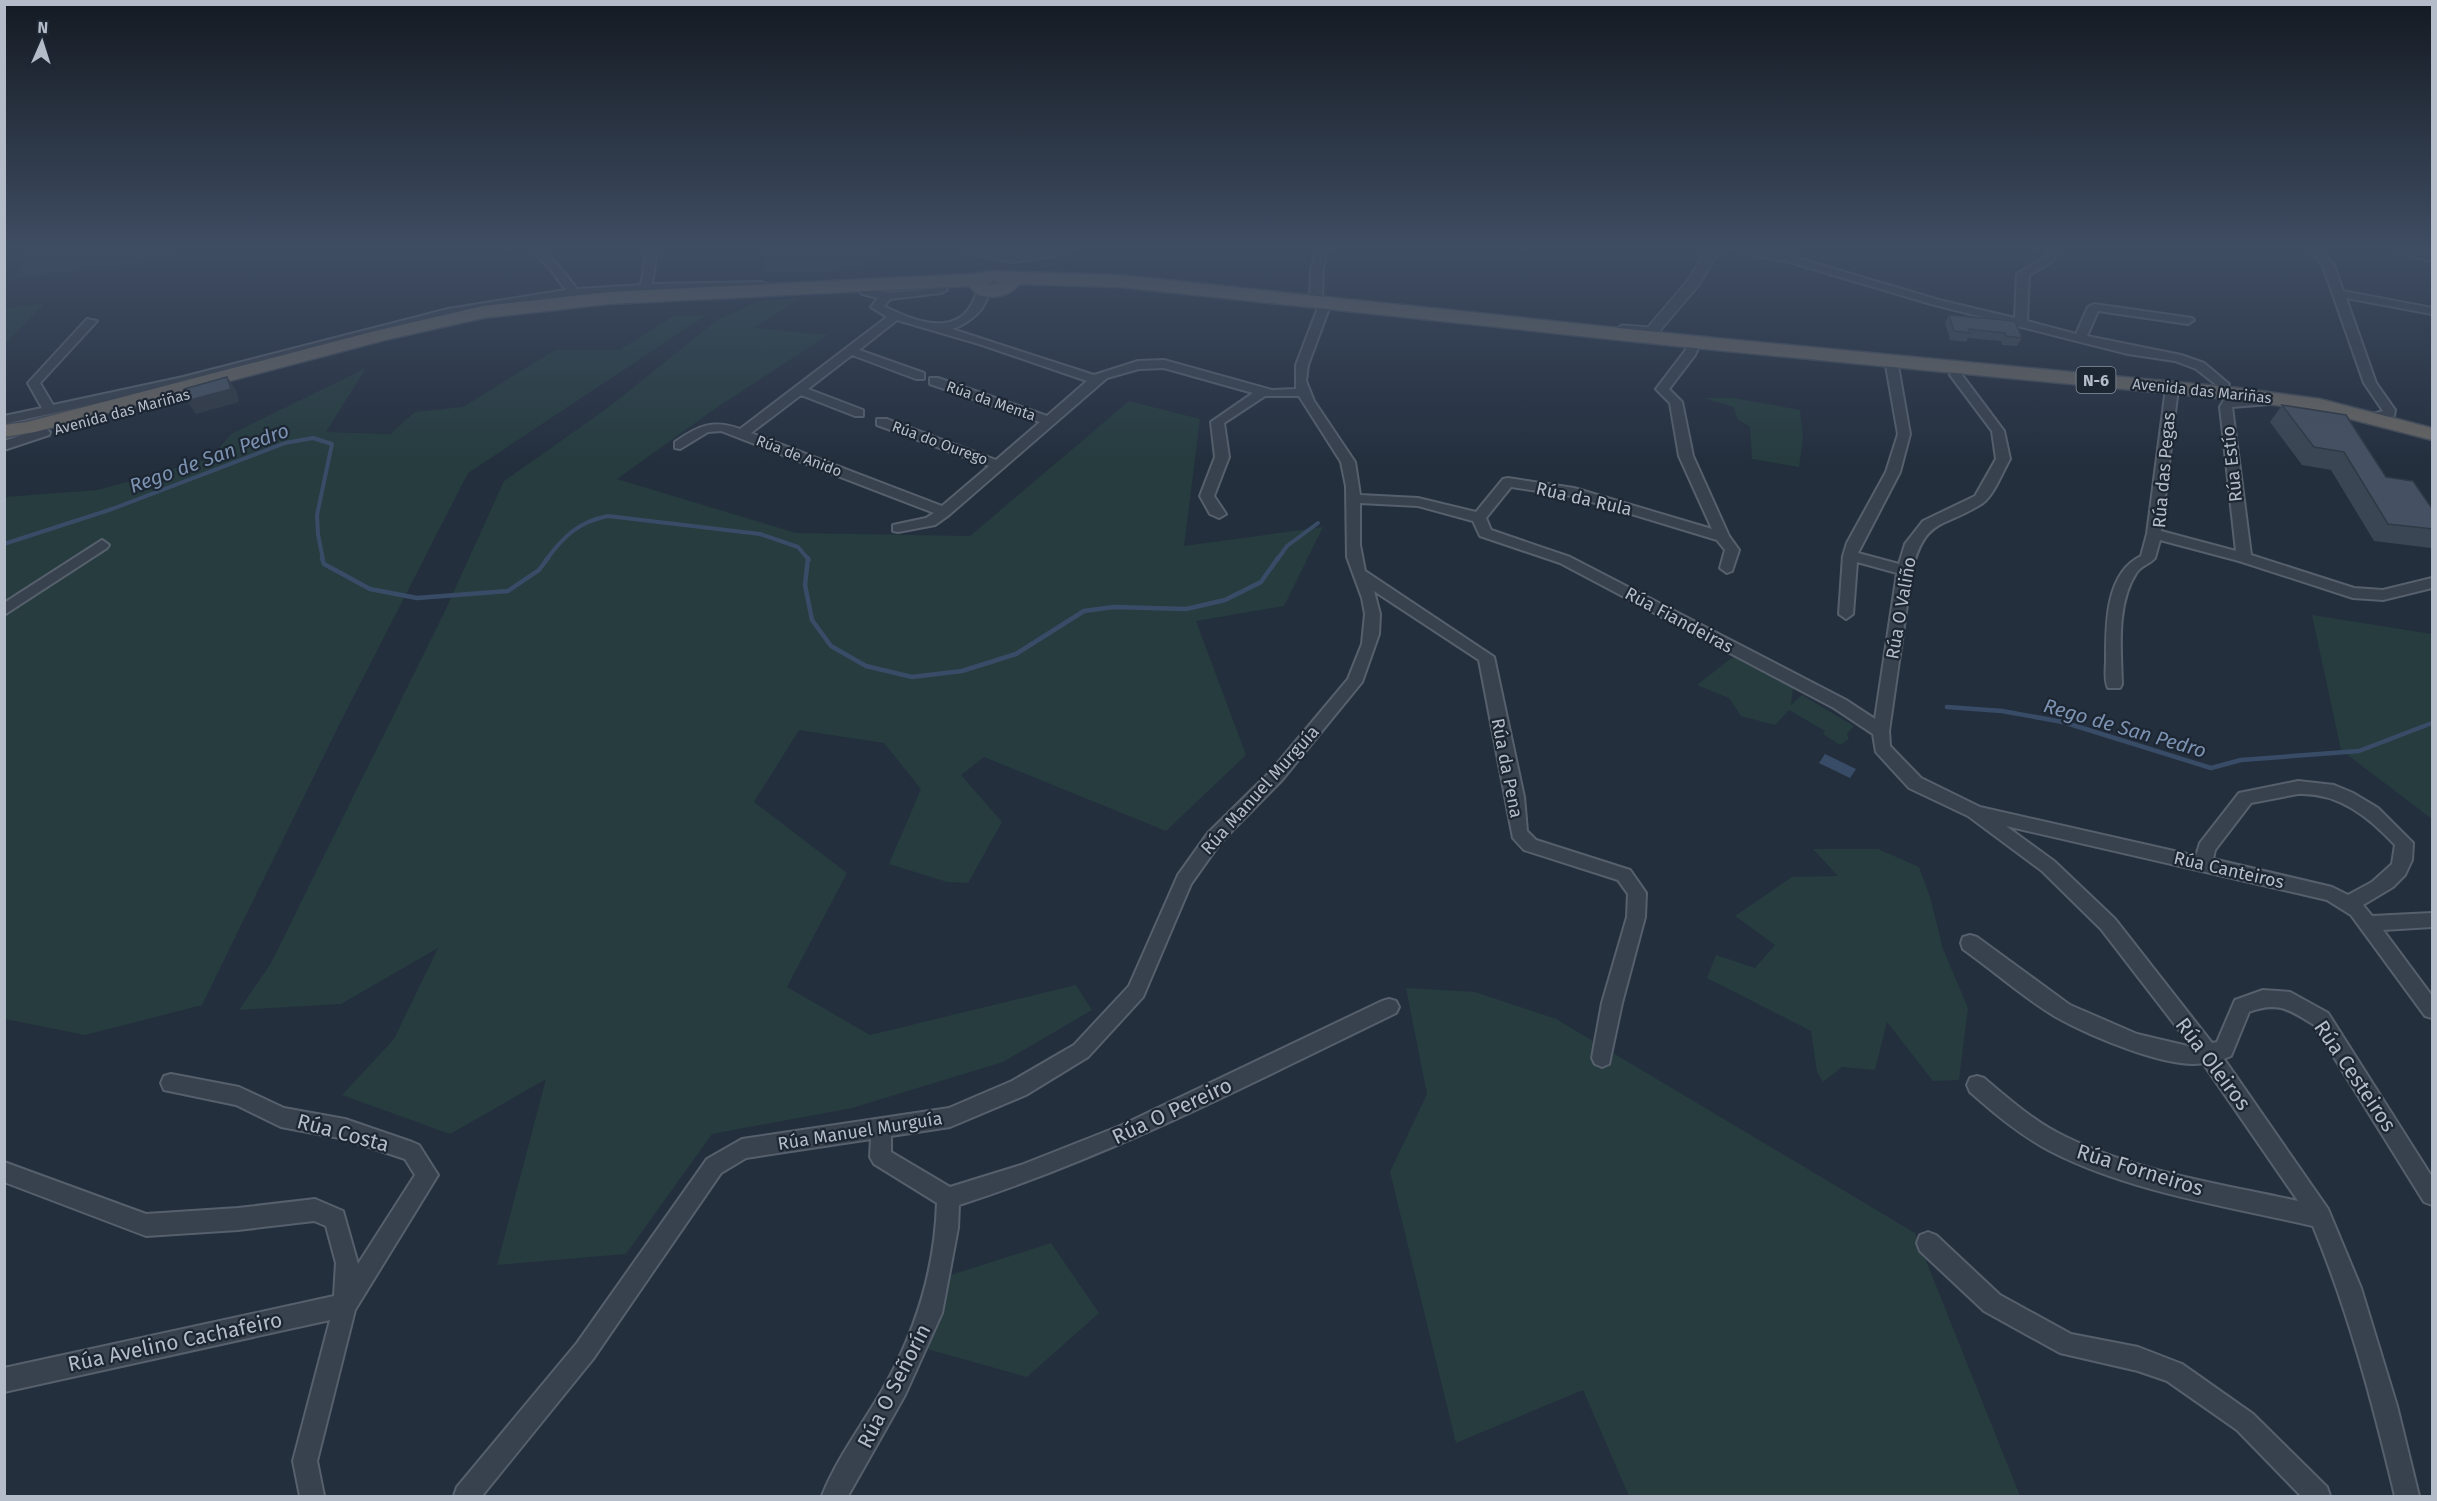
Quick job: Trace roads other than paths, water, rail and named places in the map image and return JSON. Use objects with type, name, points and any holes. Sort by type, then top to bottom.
[{"type":"highway","name":"Avenida das Mariñas","points":[[4,431],[28,428],[442,321]]},
{"type":"highway","name":"Avenida das Mariñas","points":[[4,440],[44,432],[406,336],[479,321]]},
{"type":"highway","name":"Avenida das Mariñas","points":[[1498,321],[2172,388],[2226,390],[2296,401],[2369,417],[2433,436]]},
{"type":"street","points":[[50,411],[34,383],[91,321]]},
{"type":"street","name":"Avenida das Mariñas","points":[[4,420],[184,380],[413,321]]},
{"type":"street","name":"Rúa de Anido","points":[[742,434],[889,321]]},
{"type":"street","points":[[912,321],[1096,380]]},
{"type":"street","points":[[936,328],[967,321]]},
{"type":"street","points":[[898,528],[930,522],[944,512],[1102,375],[1138,365],[1164,364],[1272,394],[1302,392],[1299,378],[1316,321]]},
{"type":"street","points":[[2012,321],[2176,358],[2200,366],[2226,390]]},
{"type":"street","points":[[2080,338],[2088,321]]},
{"type":"street","points":[[2347,321],[2370,383],[2390,413],[2369,417]]},
{"type":"street","points":[[1527,324],[1562,324],[1643,332],[1653,330],[1659,322]]},
{"type":"street","points":[[1659,322],[1660,328],[1669,335],[1765,345],[1788,351]]},
{"type":"street","points":[[1695,342],[1691,352],[1662,389],[1676,402],[1686,456],[1722,537],[1732,550],[1727,568]]},
{"type":"street","points":[[851,351],[920,376]]},
{"type":"street","points":[[1846,614],[1850,556],[1866,517],[1893,472],[1904,434],[1891,360]]},
{"type":"street","name":"Rúa O Valiño","points":[[1881,731],[1905,570],[1912,544],[1928,524],[1980,499],[2003,459],[1998,431],[1956,375],[1963,367]]},
{"type":"street","name":"Rúa da Menta","points":[[934,381],[1048,420]]},
{"type":"street","name":"Rúa das Pegas","points":[[2172,388],[2154,534],[2244,558],[2353,593],[2383,595],[2433,583]]},
{"type":"street","points":[[800,390],[859,413]]},
{"type":"street","points":[[1219,514],[1207,496],[1222,458],[1217,422],[1264,392]]},
{"type":"street","name":"Rúa Manuel Murguía","points":[[466,1497],[585,1351],[714,1166],[742,1149],[950,1118],[1019,1088],[1081,1051],[1136,991],[1184,880],[1214,838],[1276,776],[1354,682],[1363,666],[1372,635],[1371,604],[1354,559],[1354,499],[1347,462],[1335,438],[1302,392]]},
{"type":"street","name":"Rúa Estío","points":[[2244,558],[2226,407],[2228,403],[2235,401],[2296,401]]},
{"type":"street","name":"Rúa do Ourego","points":[[882,422],[999,465]]},
{"type":"street","points":[[680,445],[703,429],[717,425],[742,434]]},
{"type":"street","name":"Avenida das Mariñas","points":[[4,446],[44,432]]},
{"type":"street","name":"Rúa de Anido","points":[[742,434],[944,512]]},
{"type":"street","name":"Rúa da Rula","points":[[1479,518],[1508,482],[1574,492],[1722,537]]},
{"type":"street","points":[[1354,499],[1411,499],[1451,506],[1479,518]]},
{"type":"street","name":"Rúa Fiandeiras","points":[[1479,518],[1485,533],[1575,565],[1840,705],[1881,731]]},
{"type":"street","points":[[2114,684],[2114,650],[2122,587],[2133,565],[2148,558],[2154,534]]},
{"type":"street","points":[[4,610],[102,545]]},
{"type":"street","points":[[1850,556],[1905,570]]},
{"type":"street","name":"Rúa da Pena","points":[[1359,574],[1486,657],[1515,797],[1520,833],[1530,845],[1624,875],[1637,893],[1636,917],[1612,1003],[1602,1058]]},
{"type":"street","name":"Rúa Oleiros","points":[[1881,731],[1882,748],[1915,783],[1974,811],[2048,866],[2108,924],[2208,1053],[2320,1217],[2350,1288],[2385,1406],[2407,1497]]},
{"type":"street","points":[[2204,864],[2206,848],[2245,798],[2305,787],[2345,796],[2381,818],[2404,843],[2404,861],[2389,880],[2367,895],[2347,904]]},
{"type":"street","name":"Rúa Canteiros","points":[[1974,811],[2332,894],[2357,910],[2433,1010]]},
{"type":"street","points":[[2367,924],[2388,921],[2411,924],[2433,920]]},
{"type":"street","points":[[1970,943],[2063,1011],[2134,1042],[2187,1057],[2208,1053]]},
{"type":"street","name":"Rúa Cesteiros","points":[[2208,1053],[2224,1050],[2242,1006],[2263,998],[2290,1000],[2321,1019],[2433,1195]]},
{"type":"street","name":"Rúa O Pereiro","points":[[948,1198],[1021,1175],[1127,1133],[1389,1007]]},
{"type":"street","name":"Rúa Costa","points":[[171,1083],[239,1096],[281,1117],[345,1129],[412,1152],[427,1175],[345,1305]]},
{"type":"street","name":"Rúa Forneiros","points":[[1977,1085],[2014,1118],[2058,1144],[2109,1165],[2180,1185],[2320,1217]]},
{"type":"street","points":[[881,1128],[882,1157],[948,1198]]},
{"type":"street","points":[[4,1172],[146,1225],[238,1219],[315,1210],[335,1219],[347,1263],[345,1305],[305,1461],[312,1497]]},
{"type":"street","name":"Rúa O Señorín","points":[[834,1497],[897,1387],[931,1313],[947,1228],[948,1198]]},
{"type":"street","points":[[1928,1243],[1992,1302],[2068,1345],[2138,1359],[2174,1372],[2245,1422],[2318,1497]]},
{"type":"street","name":"Rúa Avelino Cachafeiro","points":[[4,1380],[345,1305]]},
{"type":"water","points":[[1825,754],[1856,769],[1850,778],[1819,763]]},
{"type":"waterway","name":"Rego de San Pedro","points":[[4,544],[112,509],[285,443],[313,438],[332,444],[317,515],[323,560]]},
{"type":"waterway","name":"Rego de San Pedro","points":[[546,560],[572,531],[588,522],[608,516],[760,534],[798,547],[808,559]]},
{"type":"waterway","name":"Rego de San Pedro","points":[[1277,560],[1287,546],[1318,523]]},
{"type":"waterway","name":"Rego de San Pedro","points":[[322,558],[324,564],[370,589],[417,598],[508,591],[539,570],[548,558]]},
{"type":"waterway","name":"Rego de San Pedro","points":[[808,559],[805,585],[812,620],[831,646],[866,666],[912,677],[962,671],[1016,654],[1084,611],[1114,607],[1186,609],[1225,600],[1261,582],[1278,558]]},
{"type":"waterway","name":"Rego de San Pedro","points":[[1947,707],[2002,711],[2063,722],[2211,768],[2241,760],[2359,751],[2432,723]]}]
